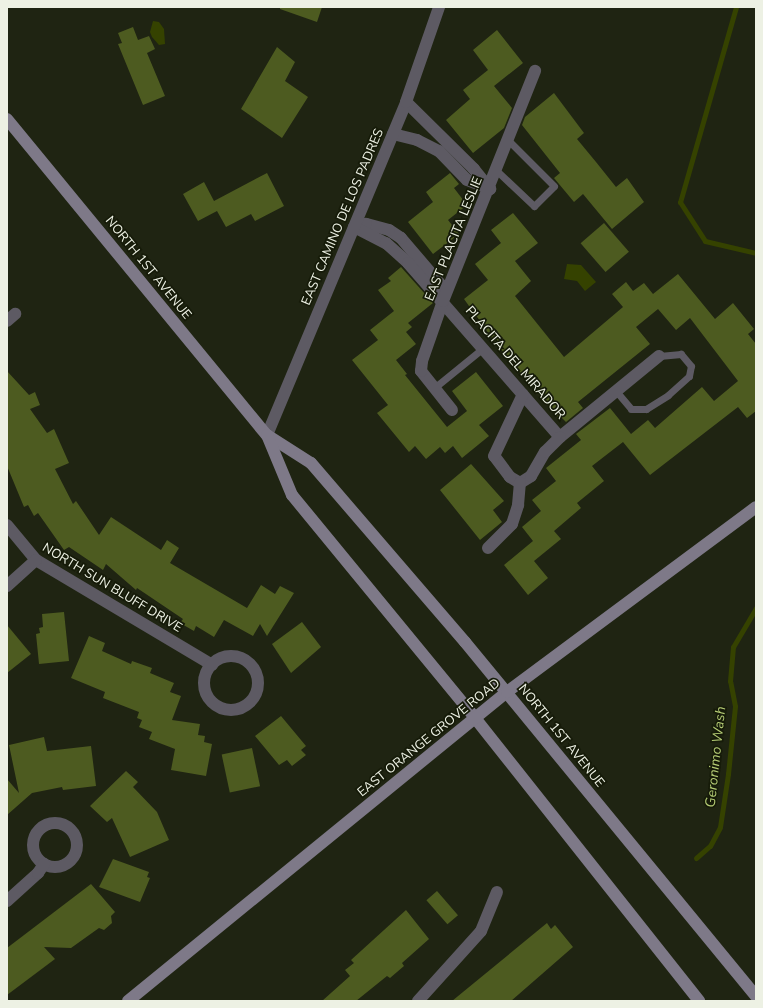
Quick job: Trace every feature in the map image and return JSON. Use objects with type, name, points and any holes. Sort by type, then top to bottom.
[{"type":"main road","name":"NORTH 1ST AVENUE","points":[[7,119],[267,435],[292,495],[474,718],[699,1001]]},
{"type":"main road","name":"NORTH 1ST AVENUE","points":[[267,435],[311,463],[507,692],[756,996]]},
{"type":"main road","name":"EAST ORANGE GROVE ROAD","points":[[128,1001],[507,692],[756,507]]},
{"type":"street","name":"EAST CAMINO DE LOS PADRES","points":[[267,435],[406,102],[439,7]]},
{"type":"street","name":"EAST PLACITA LESLIE","points":[[452,410],[421,372],[422,361],[443,301],[490,189],[535,71]]},
{"type":"street","points":[[406,102],[468,164],[490,189]]},
{"type":"street","points":[[393,134],[417,140],[439,151],[467,180],[490,189]]},
{"type":"street","name":"PLACITA DEL MIRADOR","points":[[354,227],[366,224],[389,230],[401,238],[441,285],[443,301],[560,437],[659,356]]},
{"type":"street","points":[[520,483],[510,477],[494,456],[523,394]]},
{"type":"street","points":[[520,483],[531,476],[545,452],[560,437]]},
{"type":"street","points":[[488,548],[512,524],[518,505],[520,483]]},
{"type":"street","name":"NORTH SUN BLUFF DRIVE","points":[[7,525],[36,560],[212,665]]},
{"type":"street","points":[[7,586],[36,560]]},
{"type":"street","points":[[228,657],[237,657],[249,664],[257,675],[258,684],[252,701],[237,710],[228,710],[212,703],[204,688],[204,680],[212,665],[228,657]]},
{"type":"street","points":[[7,901],[38,873],[44,864]]},
{"type":"street","points":[[418,1001],[481,931],[497,892]]},
{"type":"lane","points":[[497,171],[534,206],[554,186],[509,141]]},
{"type":"lane","points":[[434,388],[483,348]]},
{"type":"lane","points":[[616,391],[631,409],[646,409],[668,395],[689,376],[691,366],[681,354],[659,356]]},
{"type":"shaded area","points":[[153,21],[159,22],[164,29],[165,44],[159,45],[152,37],[150,32]]},
{"type":"shaded area","points":[[567,264],[581,265],[596,282],[585,291],[577,281],[564,279]]},
{"type":"building","points":[[280,7],[322,7],[317,22],[280,9]]},
{"type":"building","points":[[133,27],[138,40],[149,36],[155,49],[147,53],[165,96],[143,105],[118,44],[122,43],[118,33]]},
{"type":"building","points":[[497,30],[523,63],[494,86],[512,108],[504,128],[473,153],[446,120],[470,99],[463,90],[488,70],[473,50]]},
{"type":"building","points":[[277,47],[295,62],[285,81],[308,97],[282,138],[241,109]]},
{"type":"building","points":[[554,93],[584,133],[577,139],[616,187],[627,178],[644,202],[612,229],[583,194],[574,202],[554,178],[560,173],[522,125],[525,117]]},
{"type":"building","points":[[267,173],[284,206],[255,221],[251,214],[226,227],[217,211],[198,221],[183,194],[204,182],[214,201]]},
{"type":"building","points":[[450,173],[459,184],[454,188],[467,205],[448,220],[459,234],[433,254],[408,222],[433,202],[426,192]]},
{"type":"building","points":[[513,213],[538,243],[515,261],[531,281],[515,296],[564,357],[623,307],[612,294],[626,282],[633,291],[644,283],[653,294],[678,274],[715,319],[733,303],[754,329],[748,334],[756,344],[756,411],[747,418],[738,407],[650,475],[623,442],[592,466],[604,481],[577,503],[581,508],[554,531],[561,539],[534,561],[548,578],[528,595],[504,565],[533,541],[522,527],[541,511],[532,500],[556,481],[546,468],[581,440],[576,434],[610,408],[631,434],[648,420],[655,428],[702,387],[714,401],[738,381],[690,318],[676,330],[658,309],[636,327],[650,344],[578,402],[583,408],[566,422],[560,416],[558,417],[494,341],[464,299],[488,280],[475,264],[501,243],[491,230]]},
{"type":"building","points":[[604,223],[629,252],[606,272],[581,243]]},
{"type":"building","points":[[401,267],[433,303],[408,323],[412,327],[406,332],[416,344],[396,360],[407,374],[405,375],[447,427],[467,411],[452,391],[476,372],[503,406],[479,425],[489,436],[462,458],[453,446],[445,453],[440,447],[426,459],[415,446],[409,452],[377,413],[388,405],[352,360],[378,340],[370,330],[394,311],[378,290],[391,281],[388,278]]},
{"type":"building","points":[[7,371],[29,395],[35,392],[40,405],[30,409],[47,433],[54,429],[69,463],[55,469],[73,504],[76,501],[99,535],[111,517],[161,550],[167,540],[179,548],[170,563],[247,608],[261,585],[275,594],[280,586],[294,593],[267,636],[260,624],[253,636],[224,620],[214,637],[196,626],[194,631],[180,623],[183,619],[137,588],[136,590],[106,564],[103,570],[69,547],[64,550],[38,513],[34,516],[28,505],[24,507],[7,466]]},
{"type":"building","points":[[471,464],[504,501],[493,510],[502,522],[480,540],[440,490]]},
{"type":"building","points":[[64,612],[69,661],[39,664],[36,634],[40,633],[39,628],[43,627],[42,614]]},
{"type":"building","points":[[302,622],[321,647],[291,673],[272,644]]},
{"type":"building","points":[[7,625],[31,654],[7,673]]},
{"type":"building","points":[[89,636],[105,643],[102,651],[131,664],[132,661],[152,668],[150,673],[174,683],[170,692],[181,696],[172,720],[200,724],[198,735],[205,736],[204,742],[212,744],[206,776],[171,770],[175,749],[149,739],[152,732],[139,727],[142,720],[137,718],[139,712],[103,698],[105,692],[71,678]]},
{"type":"building","points":[[281,716],[306,746],[301,750],[306,755],[292,766],[287,760],[279,765],[255,736]]},
{"type":"building","points":[[44,737],[47,751],[91,746],[96,786],[63,790],[62,787],[32,793],[7,815],[7,779],[19,793],[9,745]]},
{"type":"building","points":[[252,748],[260,786],[230,793],[222,754]]},
{"type":"building","points":[[126,771],[138,782],[133,787],[157,812],[169,840],[130,857],[112,818],[107,822],[90,806]]},
{"type":"building","points":[[113,859],[149,872],[147,877],[150,878],[140,902],[99,887]]},
{"type":"building","points":[[91,884],[115,912],[111,916],[112,923],[104,930],[99,928],[71,948],[44,947],[55,959],[7,995],[7,948]]},
{"type":"building","points":[[437,891],[458,915],[447,924],[426,900]]},
{"type":"building","points":[[406,910],[429,939],[402,963],[404,966],[390,978],[387,976],[356,1001],[322,1001],[350,976],[345,970],[354,963],[351,960]]},
{"type":"building","points":[[547,923],[551,929],[555,925],[573,947],[511,1001],[452,1001]]},
{"type":"waterway","points":[[736,7],[680,202],[705,241],[756,253]]},
{"type":"waterway","name":"Geronimo Wash","points":[[696,858],[710,846],[720,827],[728,774],[735,706],[730,681],[733,647],[756,608]]}]
